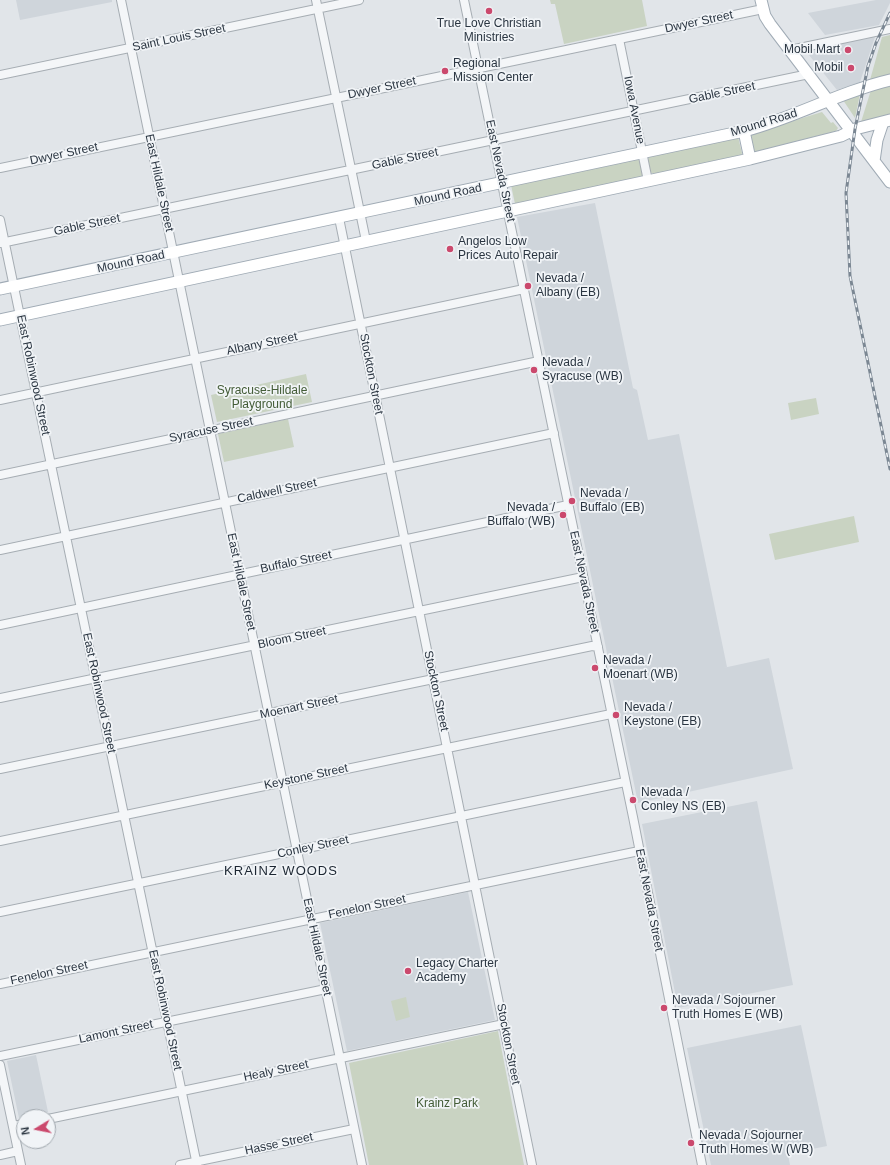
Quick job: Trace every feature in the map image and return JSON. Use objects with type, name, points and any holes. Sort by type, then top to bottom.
[{"type":"main road","points":[[762,4],[770,24],[890,182]]},
{"type":"main road","name":"Mound Road","points":[[0,289],[642,154],[744,131],[777,122],[864,87],[890,80]]},
{"type":"main road","points":[[0,320],[750,160],[841,136],[850,131],[886,121]]},
{"type":"main road","points":[[874,161],[878,134],[886,121]]},
{"type":"main road","points":[[744,131],[750,160]]},
{"type":"street","name":"East Hildale Street","points":[[121,0],[362,1165]]},
{"type":"street","points":[[316,0],[366,241]]},
{"type":"street","name":"Saint Louis Street","points":[[0,75],[359,0]]},
{"type":"street","name":"East Nevada Street","points":[[464,0],[640,851],[702,1165]]},
{"type":"street","name":"Dwyer Street","points":[[0,168],[619,39],[762,4]]},
{"type":"street","points":[[790,50],[890,29]]},
{"type":"street","name":"Iowa Avenue","points":[[619,39],[648,181]]},
{"type":"street","name":"Gable Street","points":[[2,243],[809,74]]},
{"type":"street","name":"Stockton Street","points":[[339,218],[532,1165]]},
{"type":"street","name":"East Robinwood Street","points":[[0,220],[2,243],[14,286],[196,1163]]},
{"type":"street","name":"Albany Street","points":[[0,400],[524,289]]},
{"type":"street","name":"Syracuse Street","points":[[0,475],[539,361]]},
{"type":"street","name":"Caldwell Street","points":[[0,550],[554,432]]},
{"type":"street","name":"Buffalo Street","points":[[0,625],[568,504]]},
{"type":"street","name":"Bloom Street","points":[[0,698],[583,577]]},
{"type":"street","name":"Moenart Street","points":[[0,769],[592,646],[598,647]]},
{"type":"street","name":"Keystone Street","points":[[0,841],[611,714]]},
{"type":"street","name":"Conley Street","points":[[0,912],[625,782]]},
{"type":"street","name":"Fenelon Street","points":[[0,984],[640,851]]},
{"type":"street","name":"Lamont Street","points":[[0,1056],[326,989]]},
{"type":"street","name":"Healy Street","points":[[56,1117],[504,1024]]},
{"type":"street","points":[[0,1065],[2,1085],[13,1126],[21,1165]]},
{"type":"street","name":"Hasse Street","points":[[180,1165],[196,1163],[354,1129]]},
{"type":"street","points":[[0,1155],[18,1151]]},
{"type":"shaded area","points":[[16,0],[112,0],[112,2],[20,20]]},
{"type":"shaded area","points":[[876,0],[890,0],[890,3],[879,25],[825,35],[808,13]]},
{"type":"shaded area","points":[[875,37],[860,82],[837,90],[805,50]]},
{"type":"shaded area","points":[[595,203],[633,388],[637,390],[648,440],[679,434],[727,667],[723,668],[769,658],[793,769],[638,803],[517,217]]},
{"type":"shaded area","points":[[757,801],[793,985],[678,1008],[642,824]]},
{"type":"shaded area","name":"Legacy Charter Academy","points":[[468,892],[495,1020],[347,1051],[320,923]]},
{"type":"shaded area","points":[[801,1025],[827,1146],[788,1154],[790,1165],[711,1165],[687,1048]]},
{"type":"shaded area","points":[[36,1055],[47,1109],[17,1109],[7,1061]]},
{"type":"green space","points":[[550,0],[642,0],[647,26],[564,44],[555,4],[551,4]]},
{"type":"green space","points":[[890,35],[890,75],[870,80],[882,37]]},
{"type":"green space","points":[[890,86],[890,115],[861,122],[871,90]]},
{"type":"green space","points":[[860,94],[855,118],[843,100]]},
{"type":"green space","points":[[822,112],[831,123],[833,122],[838,128],[836,131],[754,152],[750,134]]},
{"type":"green space","points":[[738,137],[742,153],[741,156],[654,174],[650,172],[648,157]]},
{"type":"green space","points":[[637,158],[640,160],[643,174],[642,177],[515,204],[511,185]]},
{"type":"green space","name":"Syracuse-Hildale Playground","points":[[306,374],[312,402],[217,422],[211,395]]},
{"type":"green space","points":[[816,398],[819,414],[791,420],[788,403]]},
{"type":"green space","name":"Syracuse-Hildale Playground","points":[[288,419],[294,447],[224,462],[218,434]]},
{"type":"green space","points":[[854,516],[859,542],[775,560],[769,534]]},
{"type":"green space","points":[[406,997],[410,1017],[396,1021],[391,1001]]},
{"type":"green space","name":"Krainz Park","points":[[498,1031],[524,1165],[369,1165],[349,1063]]},
{"type":"railway","points":[[890,13],[876,43],[868,66],[855,129],[846,193],[850,276],[890,469]]},
{"type":"place","name":"True Love Christian Ministries","points":[[489,11]]},
{"type":"place","name":"Mobil Mart","points":[[848,50]]},
{"type":"place","name":"Mobil","points":[[851,68]]},
{"type":"place","name":"Regional Mission Center","points":[[445,71]]},
{"type":"place","name":"Angelos Low Prices Auto Repair","points":[[450,249]]},
{"type":"place","name":"Nevada / Albany (EB)","points":[[528,286]]},
{"type":"place","name":"Nevada / Syracuse (WB)","points":[[534,370]]},
{"type":"place","name":"Nevada / Buffalo (EB)","points":[[572,501]]},
{"type":"place","name":"Nevada / Buffalo (WB)","points":[[563,515]]},
{"type":"place","name":"Nevada / Moenart (WB)","points":[[595,668]]},
{"type":"place","name":"Nevada / Keystone (EB)","points":[[616,715]]},
{"type":"place","name":"Nevada / Conley NS (EB)","points":[[633,800]]},
{"type":"place","name":"Legacy Charter Academy","points":[[408,971]]},
{"type":"place","name":"Nevada / Sojourner Truth Homes E (WB)","points":[[664,1008]]},
{"type":"place","name":"Nevada / Sojourner Truth Homes W (WB)","points":[[691,1143]]},
{"type":"district","name":"KRAINZ WOODS","points":[[281,871]]}]
